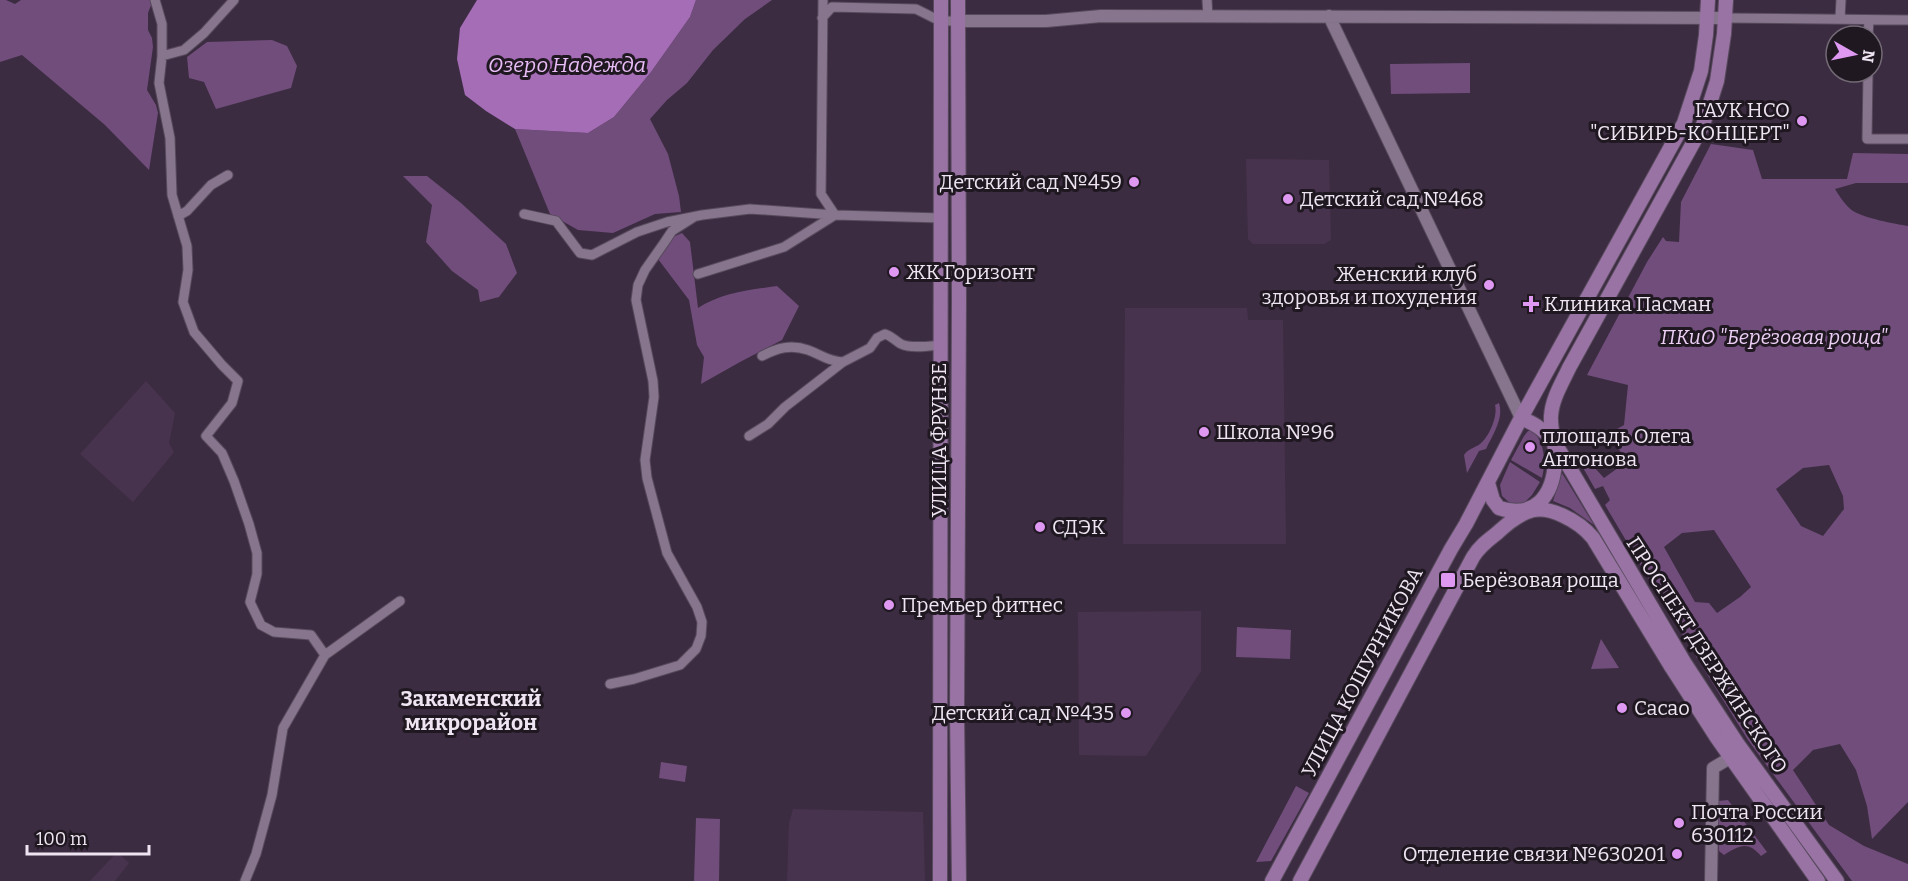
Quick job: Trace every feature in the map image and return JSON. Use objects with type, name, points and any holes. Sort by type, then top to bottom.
[{"type":"main road","name":"УЛИЦА ФРУНЗЕ","points":[[940,0],[940,881]]},
{"type":"main road","name":"УЛИЦА ФРУНЗЕ","points":[[958,0],[959,881]]},
{"type":"main road","points":[[1529,511],[1519,513],[1499,508],[1493,500],[1488,483],[1521,418],[1684,123],[1701,71],[1708,0]]},
{"type":"main road","points":[[1300,881],[1478,549],[1512,520],[1529,511],[1542,500],[1550,485],[1556,462],[1551,416],[1555,398],[1703,125],[1717,81],[1726,0]]},
{"type":"main road","points":[[1521,418],[1535,424],[1555,443]]},
{"type":"main road","name":"ПРОСПЕКТ ДЗЕРЖИНСКОГО","points":[[1555,443],[1690,671],[1737,743],[1837,881]]},
{"type":"main road","name":"УЛИЦА КОШУРНИКОВА","points":[[1272,881],[1488,483]]},
{"type":"main road","name":"ПРОСПЕКТ ДЗЕРЖИНСКОГО","points":[[1529,511],[1564,515],[1587,530],[1730,758],[1818,881]]},
{"type":"main road","points":[[939,568],[957,568]]},
{"type":"main road","points":[[939,651],[957,650]]},
{"type":"street","points":[[155,0],[162,24],[159,83],[170,138],[172,195],[187,246],[188,270],[183,302],[194,332],[238,381],[232,403],[206,436],[222,453],[249,524],[257,553],[257,573],[250,602],[261,625],[274,632],[311,635],[319,643],[325,655]]},
{"type":"street","points":[[162,56],[184,50],[204,33],[234,0]]},
{"type":"street","points":[[823,0],[821,194],[835,215]]},
{"type":"street","points":[[1207,0],[1208,17]]},
{"type":"street","points":[[1840,0],[1840,18]]},
{"type":"street","points":[[822,18],[832,7],[916,9],[940,21],[1046,21],[1101,16],[1908,20]]},
{"type":"street","points":[[1329,16],[1521,418]]},
{"type":"street","points":[[1869,20],[1869,24]]},
{"type":"street","points":[[1868,84],[1867,139],[1908,139]]},
{"type":"street","points":[[178,216],[187,211],[211,185],[228,175]]},
{"type":"street","points":[[524,214],[556,221],[580,253],[592,255],[637,232],[668,222],[750,209],[835,215],[941,218]]},
{"type":"street","points":[[698,274],[784,248],[835,215]]},
{"type":"street","points":[[610,684],[645,676],[680,664],[696,649],[701,636],[702,622],[697,607],[667,553],[646,478],[645,460],[654,397],[653,381],[636,300],[638,285],[645,270],[672,231],[694,217]]},
{"type":"street","points":[[749,436],[768,424],[785,407],[843,362],[870,348],[877,338],[885,334],[909,346],[941,345]]},
{"type":"street","points":[[762,356],[778,348],[791,347],[807,350],[831,361],[843,362]]},
{"type":"street","points":[[245,881],[256,854],[272,795],[283,728],[325,655],[400,601]]},
{"type":"street","points":[[1711,881],[1713,768],[1730,758]]},
{"type":"shaded area","name":"Детский сад №468","points":[[1246,159],[1329,160],[1331,240],[1324,244],[1253,244],[1248,239]]},
{"type":"shaded area","name":"Школа №96","points":[[1125,308],[1247,308],[1248,320],[1283,320],[1286,544],[1123,544]]},
{"type":"shaded area","points":[[146,381],[175,413],[169,443],[174,452],[133,502],[80,454]]},
{"type":"shaded area","name":"Детский сад №435","points":[[1201,611],[1201,671],[1146,756],[1079,755],[1078,612]]},
{"type":"shaded area","points":[[793,809],[923,812],[925,881],[787,881],[789,823]]},
{"type":"shaded area","points":[[117,852],[129,863],[115,881],[90,881]]},
{"type":"green space","points":[[0,0],[15,4],[21,0],[153,0],[148,13],[148,30],[153,47],[147,90],[158,113],[149,170],[105,125],[22,55],[0,62]]},
{"type":"green space","points":[[696,0],[772,0],[745,19],[713,50],[687,83],[650,119],[668,154],[681,212],[655,214],[613,233],[578,230],[550,214],[515,129],[588,133],[614,117],[651,72],[690,17]]},
{"type":"green space","points":[[272,40],[287,46],[297,66],[291,88],[216,109],[204,82],[189,78],[187,57],[207,42]]},
{"type":"green space","points":[[1470,63],[1470,93],[1391,94],[1390,64]]},
{"type":"green space","name":"ПКиО \"Берёзовая роща\"","points":[[1711,144],[1753,150],[1762,179],[1847,179],[1853,153],[1908,154],[1908,183],[1856,183],[1835,189],[1848,206],[1858,214],[1908,226],[1908,802],[1872,839],[1867,806],[1856,770],[1840,744],[1813,750],[1793,770],[1829,825],[1864,846],[1908,864],[1908,881],[1852,881],[1748,740],[1605,505],[1610,500],[1603,486],[1595,489],[1577,457],[1584,456],[1604,478],[1626,462],[1610,433],[1624,425],[1628,385],[1587,375],[1647,262],[1663,237],[1666,241],[1679,242],[1681,202]],"holes":[[[1829,465],[1843,496],[1844,509],[1823,536],[1801,526],[1776,489],[1803,468]],[[1714,530],[1751,587],[1717,613],[1709,603],[1695,602],[1664,547],[1682,533]]]},
{"type":"green space","points":[[403,176],[427,176],[506,244],[517,273],[499,297],[480,302],[478,290],[452,271],[426,242],[432,205]]},
{"type":"green space","points":[[682,233],[690,242],[698,308],[726,296],[777,286],[799,306],[782,340],[701,384],[704,357],[697,345],[689,300],[658,259],[673,237]]},
{"type":"green space","points":[[1499,403],[1500,415],[1495,432],[1486,449],[1479,451],[1467,473],[1464,455],[1487,436],[1494,420],[1495,405]]},
{"type":"green space","points":[[1528,431],[1533,431],[1542,447],[1544,466],[1542,478],[1511,460]]},
{"type":"green space","points":[[1510,462],[1540,482],[1522,505],[1511,504],[1502,496],[1500,485]]},
{"type":"green space","points":[[1562,473],[1594,525],[1570,508],[1553,501]]},
{"type":"green space","points":[[1237,627],[1291,630],[1290,659],[1236,657]]},
{"type":"green space","points":[[1601,639],[1619,668],[1591,669]]},
{"type":"green space","points":[[661,762],[687,766],[685,782],[659,778]]},
{"type":"green space","points":[[1296,786],[1309,793],[1271,861],[1256,862]]},
{"type":"green space","points":[[1728,800],[1767,852],[1761,856],[1748,846],[1724,855],[1719,851],[1718,801]]},
{"type":"green space","points":[[696,818],[720,819],[719,881],[694,881]]},
{"type":"water","name":"Озеро Надежда","points":[[477,0],[696,0],[690,17],[651,72],[614,117],[588,133],[515,129],[465,95],[457,59],[460,28]]},
{"type":"place","name":"ГАУК НСО \"СИБИРЬ-КОНЦЕРТ\"","points":[[1802,121]]},
{"type":"place","name":"Детский сад №459","points":[[1134,182]]},
{"type":"place","name":"Детский сад №468","points":[[1288,199]]},
{"type":"place","name":"ЖК Горизонт","points":[[894,272]]},
{"type":"place","name":"Женский клуб здоровья и похудения","points":[[1489,285]]},
{"type":"place","name":"Клиника Пасман","points":[[1531,304]]},
{"type":"place","name":"Школа №96","points":[[1204,432]]},
{"type":"place","name":"площадь Олега Антонова","points":[[1530,447]]},
{"type":"place","name":"СДЭК","points":[[1040,527]]},
{"type":"place","name":"Берёзовая роща","points":[[1448,580]]},
{"type":"place","name":"Премьер фитнес","points":[[889,605]]},
{"type":"place","name":"Cacao","points":[[1622,708]]},
{"type":"place","name":"Детский сад №435","points":[[1126,713]]},
{"type":"place","name":"Почта России 630112","points":[[1679,823]]},
{"type":"place","name":"Отделение связи №630201","points":[[1677,854]]},
{"type":"district","name":"Закаменский микрорайон","points":[[471,711]]}]
